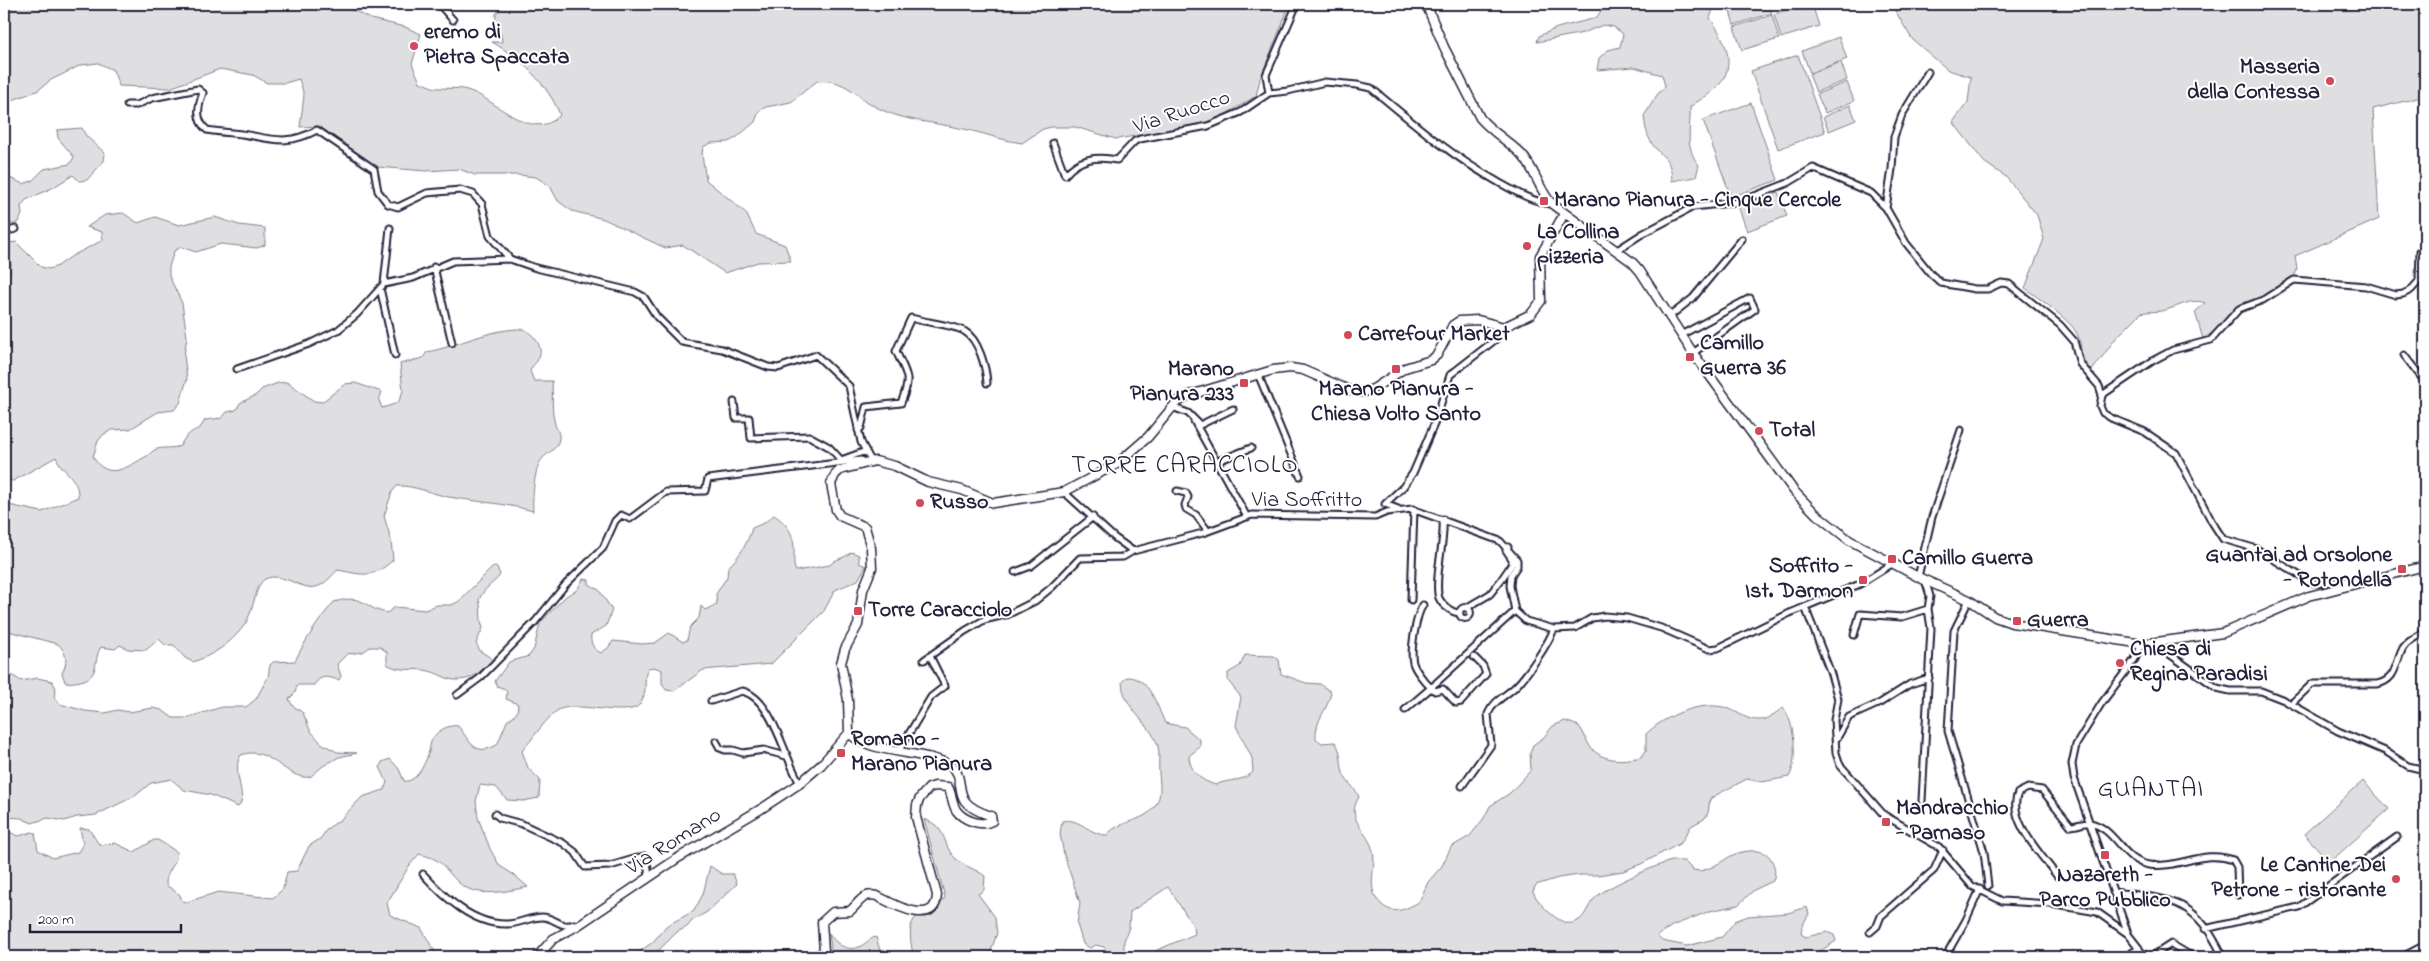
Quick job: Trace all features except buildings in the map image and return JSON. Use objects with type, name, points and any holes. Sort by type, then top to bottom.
[{"type":"street","points":[[439,4],[452,20]]},
{"type":"street","points":[[1269,93],[1266,75],[1294,11],[1295,4]]},
{"type":"street","points":[[1436,4],[1427,8],[1480,118],[1521,154],[1528,163],[1543,194],[1552,204],[1617,250],[1641,272],[1693,353],[1794,491],[1816,514],[1849,540],[1892,564],[1969,600],[1995,617],[2012,623],[2142,644],[2223,633],[2309,596],[2425,566]]},
{"type":"street","points":[[1886,208],[1894,136],[1902,115],[1928,72]]},
{"type":"street","name":"Via Ruocco","points":[[1053,142],[1065,175],[1070,169],[1088,158],[1104,157],[1116,160],[1134,141],[1140,138],[1208,126],[1241,112],[1269,93],[1288,91],[1325,82],[1357,84],[1371,88],[1456,158],[1521,195],[1536,202],[1552,204]]},
{"type":"street","points":[[127,105],[137,105],[152,98],[198,89],[203,93],[198,110],[200,121],[207,130],[243,134],[273,141],[302,138],[316,130],[374,169],[378,191],[388,204],[398,206],[427,193],[460,190],[473,194],[482,204],[490,236],[510,259]]},
{"type":"street","points":[[1617,250],[1642,234],[1693,207],[1739,202],[1788,183],[1813,168],[1871,193],[1886,208],[1906,243],[1930,274],[1941,283],[1982,289],[2009,284],[2054,320],[2074,341],[2080,364],[2095,380],[2102,395],[2100,406],[2104,412],[2111,418],[2145,432],[2176,453],[2223,539],[2257,549],[2310,582],[2326,584],[2352,579],[2359,583]]},
{"type":"street","points":[[1400,510],[1384,504],[1403,487],[1413,473],[1435,422],[1450,375],[1500,336],[1504,327],[1531,314],[1540,301],[1540,256],[1564,214]]},
{"type":"street","points":[[4,232],[16,228]]},
{"type":"street","points":[[390,228],[382,286],[395,356]]},
{"type":"street","points":[[1670,316],[1693,298],[1742,239]]},
{"type":"street","points":[[2102,395],[2154,360],[2173,350],[2211,340],[2238,309],[2268,297],[2294,280],[2366,286],[2403,294],[2411,290],[2419,281],[2420,251],[2425,245]]},
{"type":"street","points":[[237,369],[309,344],[338,330],[382,286],[412,278],[434,268],[465,259],[510,259],[536,268],[635,292],[644,297],[658,317],[682,342],[722,349],[768,367],[778,368],[816,355],[850,386],[861,442],[869,461]]},
{"type":"street","points":[[434,268],[452,343]]},
{"type":"street","points":[[1681,335],[1750,298],[1755,309],[1693,353]]},
{"type":"street","points":[[858,430],[861,428],[866,407],[901,403],[908,385],[908,378],[896,351],[910,318],[964,331],[972,338],[986,366],[987,383]]},
{"type":"street","points":[[457,695],[480,678],[535,622],[566,584],[603,548],[615,520],[621,516],[630,520],[666,492],[706,491],[708,479],[861,460],[884,462],[928,482],[962,490],[993,503],[1064,492],[1117,464],[1148,437],[1172,407],[1187,396],[1273,370],[1298,368],[1349,390],[1364,392],[1405,368],[1431,360],[1437,355],[1453,325],[1459,321],[1478,320],[1504,327]]},
{"type":"street","points":[[2404,356],[2425,382]]},
{"type":"street","points":[[1258,374],[1300,476]]},
{"type":"street","points":[[734,402],[736,418],[749,418],[751,421],[751,438],[810,436],[829,447],[841,460],[847,460],[866,451]]},
{"type":"street","points":[[1172,407],[1188,414],[1194,421],[1218,461],[1247,517]]},
{"type":"street","points":[[1194,421],[1200,425],[1233,409]]},
{"type":"street","points":[[1922,801],[1932,628],[1928,609],[1930,596],[1921,578],[1932,517],[1961,430]]},
{"type":"street","points":[[1218,461],[1251,448]]},
{"type":"street","points":[[799,957],[816,956],[824,952],[822,922],[833,912],[850,911],[865,896],[877,896],[911,912],[920,912],[932,908],[936,901],[936,895],[916,817],[920,798],[929,788],[935,786],[948,787],[956,810],[963,817],[974,822],[987,824],[992,821],[991,816],[970,806],[964,800],[959,777],[950,766],[868,744],[854,738],[849,733],[848,700],[841,664],[845,649],[858,625],[864,590],[872,568],[872,558],[866,527],[840,516],[836,510],[831,484],[835,475],[840,470],[869,461]]},
{"type":"street","points":[[1177,491],[1186,493],[1188,498],[1185,506],[1186,509],[1196,516],[1208,531]]},
{"type":"street","points":[[1064,492],[1115,538],[1133,551]]},
{"type":"street","points":[[1411,600],[1414,509]]},
{"type":"street","name":"Via Soffritto","points":[[924,660],[965,630],[984,620],[1009,614],[1035,601],[1052,587],[1080,558],[1123,557],[1133,551],[1208,531],[1247,517],[1375,517],[1400,510],[1414,509],[1491,537],[1508,547]]},
{"type":"street","points":[[1015,572],[1031,566],[1093,517]]},
{"type":"street","points":[[1443,519],[1438,593],[1448,609],[1454,613],[1460,613]]},
{"type":"street","points":[[1508,547],[1517,560],[1517,566],[1509,580],[1515,610],[1526,621],[1554,629],[1575,628],[1592,618],[1605,616],[1627,618],[1661,628],[1709,649],[1718,648],[1805,607],[1860,584],[1892,564]]},
{"type":"street","points":[[1460,613],[1462,609],[1490,594],[1501,580],[1512,564],[1512,559],[1506,550],[1508,547]]},
{"type":"street","points":[[1969,600],[1954,631],[1948,731],[1984,852],[1988,886]]},
{"type":"street","points":[[1423,605],[1416,616],[1413,659],[1416,668],[1433,686],[1435,691],[1443,689],[1456,703],[1461,702],[1486,674],[1484,666],[1474,657]]},
{"type":"street","points":[[1805,607],[1830,671],[1838,699],[1834,720],[1840,765],[1884,815],[1919,834],[1943,850],[1972,886],[2002,901],[2035,902],[2089,909],[2097,912],[2128,934]]},
{"type":"street","points":[[1460,613],[1462,618],[1469,618],[1471,613],[1466,608]]},
{"type":"street","points":[[1854,635],[1860,614],[1902,617],[1928,609]]},
{"type":"street","points":[[1405,710],[1515,610]]},
{"type":"street","points":[[1462,786],[1491,745],[1488,714],[1490,710],[1498,699],[1521,680],[1554,629]]},
{"type":"street","points":[[2291,704],[2312,684],[2377,684],[2386,681],[2394,675],[2403,649],[2408,642],[2425,632]]},
{"type":"street","points":[[2154,643],[2217,688],[2230,691],[2261,691],[2291,704],[2338,731],[2385,751],[2408,766],[2425,770]]},
{"type":"street","points":[[2142,644],[2135,659],[2101,704],[2073,753],[2074,778],[2128,934],[2132,943],[2146,957]]},
{"type":"street","points":[[898,752],[930,697],[945,686],[930,656]]},
{"type":"street","points":[[1836,742],[1849,717],[1880,703],[1910,684],[1929,678]]},
{"type":"street","points":[[711,701],[742,690],[751,694],[766,709],[800,783]]},
{"type":"street","name":"Via Romano","points":[[538,957],[553,940],[649,877],[800,783],[829,757],[849,733]]},
{"type":"street","points":[[716,741],[720,748],[725,750],[747,753],[764,750],[787,757]]},
{"type":"street","points":[[2057,876],[2018,819],[2014,804],[2018,793],[2028,788],[2036,788],[2048,797],[2071,826],[2089,823],[2112,837],[2130,858],[2138,862],[2150,865],[2168,864],[2212,856],[2233,860],[2237,867],[2238,895]]},
{"type":"street","points":[[495,814],[563,843],[575,852],[585,867],[610,866],[644,856],[647,861],[649,877]]},
{"type":"street","points":[[2205,930],[2299,907],[2397,838]]},
{"type":"street","points":[[1870,932],[1877,926],[1881,916],[1934,870],[1943,850]]},
{"type":"street","points":[[423,874],[458,908],[492,922],[513,924],[544,917],[566,927],[586,919]]},
{"type":"street","points":[[1949,950],[1966,920],[1980,889]]},
{"type":"street","points":[[2113,892],[2171,900],[2185,907],[2205,930],[2223,957]]},
{"type":"street","points":[[2151,957],[2171,944],[2192,957]]},
{"type":"street","points":[[2402,957],[2425,945]]},
{"type":"street","points":[[2125,957],[2139,948]]},
{"type":"shaded area","points":[[4,4],[325,4],[355,11],[371,19],[405,27],[421,34],[412,64],[420,82],[436,88],[470,91],[527,123],[538,125],[549,123],[560,115],[541,82],[523,64],[492,42],[502,42],[501,34],[495,26],[496,14],[503,4],[1074,4],[1081,9],[1117,4],[1290,4],[1260,79],[1256,96],[1218,119],[1169,131],[1116,139],[1075,127],[1051,127],[1043,129],[1022,143],[897,116],[870,104],[843,85],[836,82],[817,81],[791,102],[766,107],[759,111],[755,122],[736,138],[728,142],[711,143],[703,147],[702,155],[706,180],[746,213],[756,234],[785,245],[791,261],[758,262],[725,273],[683,245],[665,248],[604,219],[572,211],[558,201],[550,186],[536,177],[475,175],[459,169],[426,171],[377,167],[319,126],[300,127],[304,95],[299,79],[285,83],[267,83],[253,75],[220,69],[170,88],[119,86],[113,70],[98,63],[81,65],[51,80],[37,91],[4,103]]},
{"type":"shaded area","points":[[1602,4],[1717,4],[1710,18],[1725,46],[1728,55],[1728,65],[1721,83],[1690,107],[1690,145],[1694,158],[1699,165],[1696,177],[1672,181],[1670,166],[1650,140],[1646,128],[1644,116],[1665,86],[1662,75],[1634,67],[1597,70],[1599,58],[1608,50],[1620,47],[1623,34],[1614,27],[1603,25],[1583,33],[1537,42],[1539,36],[1557,28],[1596,18],[1603,8]]},
{"type":"shaded area","points":[[1728,4],[1769,4],[1772,13],[1734,25]]},
{"type":"shaded area","points":[[1805,4],[1812,4],[1819,26],[1781,38],[1774,14]]},
{"type":"shaded area","points":[[1891,4],[2425,4],[2425,96],[2373,109],[2379,219],[2295,256],[2297,269],[2294,278],[2263,296],[2233,309],[2216,330],[2203,339],[2195,312],[2205,303],[2194,301],[2166,310],[2141,313],[2116,338],[2091,372],[2082,355],[2076,332],[2067,321],[2025,288],[2044,239],[2037,215],[2006,177],[1984,162],[1953,122],[1968,102],[1971,77],[1948,70],[1912,39]]},
{"type":"shaded area","points":[[1772,15],[1779,39],[1742,50],[1734,27]]},
{"type":"shaded area","points":[[1839,37],[1847,59],[1810,73],[1802,51]]},
{"type":"shaded area","points":[[1798,55],[1825,132],[1778,149],[1751,71]]},
{"type":"shaded area","points":[[1841,62],[1847,80],[1816,92],[1809,74]]},
{"type":"shaded area","points":[[1847,82],[1854,101],[1825,113],[1817,94]]},
{"type":"shaded area","points":[[1751,103],[1778,180],[1731,197],[1703,120]]},
{"type":"shaded area","points":[[1850,105],[1856,120],[1829,131],[1823,117]]},
{"type":"shaded area","points":[[82,128],[86,136],[105,153],[104,161],[87,180],[79,181],[73,175],[52,188],[26,200],[21,206],[22,214],[19,222],[12,225],[5,207],[4,175],[23,184],[32,181],[44,169],[70,164],[74,157],[58,138],[57,130]]},
{"type":"shaded area","points":[[1778,192],[1787,216],[1747,231],[1738,206]]},
{"type":"shaded area","points":[[123,213],[138,223],[155,217],[179,225],[215,217],[239,225],[265,228],[265,245],[257,248],[221,244],[196,252],[181,247],[174,251],[169,267],[169,276],[182,303],[187,337],[184,355],[187,379],[180,403],[174,410],[158,412],[130,429],[112,430],[104,434],[98,441],[93,457],[99,465],[111,471],[118,470],[160,448],[180,446],[186,437],[200,428],[205,420],[222,418],[227,412],[236,410],[240,403],[256,395],[262,389],[278,383],[287,382],[314,401],[322,402],[345,384],[355,383],[382,392],[379,400],[382,408],[398,403],[403,391],[400,364],[423,358],[427,352],[487,334],[511,329],[524,329],[538,342],[540,351],[537,361],[530,371],[534,381],[552,381],[553,414],[559,437],[556,446],[539,463],[533,492],[533,511],[397,486],[392,492],[384,516],[391,540],[393,560],[386,566],[367,574],[338,570],[323,584],[314,587],[279,578],[265,579],[259,587],[243,627],[220,649],[207,656],[193,662],[185,658],[174,645],[165,645],[159,639],[146,650],[128,649],[120,645],[115,649],[101,647],[94,670],[89,678],[77,682],[65,682],[62,673],[66,658],[58,644],[4,630],[4,504],[42,512],[78,497],[78,490],[56,457],[13,481],[4,479],[4,280],[10,273],[11,264],[4,258],[4,249],[8,243],[16,242],[41,267],[49,269],[58,266],[72,256],[103,240],[102,232],[87,227],[105,215]]},
{"type":"shaded area","points":[[774,515],[784,523],[792,537],[796,571],[830,565],[851,552],[859,555],[859,563],[866,566],[858,580],[835,590],[824,611],[771,664],[703,670],[674,691],[666,690],[662,683],[662,670],[654,667],[648,668],[645,677],[643,699],[634,708],[614,710],[566,707],[554,713],[522,751],[528,768],[540,780],[539,798],[523,801],[507,800],[496,787],[480,785],[476,801],[478,818],[491,851],[500,866],[528,887],[492,892],[474,891],[459,883],[439,862],[419,854],[409,866],[387,903],[390,915],[421,928],[438,957],[4,957],[4,830],[19,836],[32,832],[35,833],[38,850],[53,858],[78,852],[83,844],[80,828],[89,829],[98,843],[102,845],[115,843],[134,852],[154,840],[158,840],[177,852],[175,861],[167,876],[166,885],[180,895],[182,901],[187,902],[218,892],[273,898],[283,889],[287,872],[297,871],[309,846],[320,839],[328,828],[340,820],[362,797],[384,790],[387,782],[380,767],[382,762],[390,759],[399,769],[404,781],[413,779],[428,756],[434,737],[440,731],[451,726],[458,726],[470,742],[478,748],[483,749],[497,745],[507,721],[517,713],[518,704],[506,699],[507,693],[505,689],[497,686],[495,681],[509,662],[529,656],[534,649],[540,623],[566,596],[577,590],[583,579],[589,580],[589,584],[599,590],[612,610],[606,626],[591,635],[591,641],[596,650],[601,653],[613,641],[642,644],[655,643],[669,633],[683,642],[687,640],[690,627],[699,618],[701,606],[705,610],[717,604],[716,594],[727,577],[728,567],[743,549],[752,528],[764,523]]},
{"type":"shaded area","points":[[493,567],[497,567],[500,575],[479,600],[483,628],[476,643],[480,651],[491,658],[492,662],[473,676],[455,680],[429,671],[392,667],[387,664],[387,652],[380,647],[370,647],[363,652],[347,654],[337,664],[341,676],[339,680],[325,677],[314,685],[297,685],[295,693],[289,699],[292,705],[303,713],[310,730],[321,743],[337,752],[357,753],[339,757],[323,766],[310,777],[293,774],[260,754],[241,755],[237,768],[242,797],[238,807],[211,795],[184,790],[171,779],[151,783],[135,796],[96,815],[77,817],[64,821],[48,818],[32,823],[21,818],[4,817],[4,664],[7,672],[21,681],[37,678],[52,681],[56,688],[54,697],[60,704],[85,711],[105,713],[118,710],[129,712],[153,708],[162,710],[173,718],[186,718],[222,707],[246,707],[256,699],[268,677],[270,665],[273,662],[295,661],[303,645],[334,602],[358,600],[387,613],[395,607],[425,610],[437,605],[451,605],[458,602]]},
{"type":"shaded area","points":[[1245,655],[1274,656],[1279,660],[1281,674],[1306,683],[1320,684],[1331,692],[1328,704],[1317,726],[1316,739],[1322,743],[1335,742],[1337,745],[1343,773],[1359,797],[1354,810],[1357,822],[1368,839],[1373,852],[1373,890],[1381,904],[1391,910],[1405,909],[1419,902],[1428,882],[1442,866],[1451,847],[1470,836],[1484,818],[1490,806],[1510,793],[1531,770],[1530,752],[1533,745],[1544,737],[1553,726],[1565,721],[1579,726],[1593,750],[1605,757],[1619,760],[1641,757],[1646,751],[1646,734],[1663,721],[1684,711],[1706,706],[1717,706],[1727,708],[1747,718],[1764,720],[1783,708],[1793,731],[1794,742],[1794,762],[1789,777],[1762,782],[1747,779],[1716,795],[1710,799],[1708,813],[1704,819],[1691,826],[1681,843],[1641,864],[1623,871],[1558,878],[1536,885],[1533,891],[1539,901],[1555,917],[1561,921],[1572,923],[1580,919],[1595,898],[1601,893],[1661,865],[1672,861],[1684,861],[1693,870],[1700,871],[1708,869],[1733,855],[1748,851],[1758,851],[1770,857],[1775,872],[1773,881],[1754,890],[1738,905],[1710,911],[1672,926],[1657,936],[1662,941],[1687,946],[1722,937],[1735,921],[1748,916],[1788,913],[1807,907],[1809,914],[1802,926],[1801,934],[1806,937],[1827,932],[1834,935],[1836,941],[1811,957],[1153,957],[1157,950],[1195,934],[1194,927],[1168,887],[1130,912],[1129,927],[1124,941],[1124,954],[1120,957],[1110,957],[1104,947],[1096,945],[1090,948],[1083,944],[1077,924],[1080,903],[1064,855],[1060,834],[1062,821],[1068,820],[1095,832],[1107,835],[1118,826],[1138,819],[1150,812],[1160,794],[1158,746],[1150,730],[1127,700],[1122,682],[1127,677],[1141,681],[1151,693],[1165,723],[1185,727],[1200,740],[1200,747],[1189,756],[1190,762],[1197,775],[1216,785],[1244,778],[1253,772],[1252,758],[1236,726],[1241,697],[1228,681],[1228,673],[1240,666]]},
{"type":"shaded area","points":[[2363,781],[2389,809],[2330,862],[2304,834]]},
{"type":"shaded area","points":[[924,819],[932,823],[941,832],[955,858],[985,876],[984,890],[978,894],[995,917],[997,933],[989,957],[914,957],[910,935],[914,919],[925,913],[937,910],[945,897]]},
{"type":"shaded area","points":[[710,866],[722,874],[733,874],[737,884],[707,912],[677,932],[656,953],[648,957],[632,957],[653,942],[666,926],[694,911],[703,894]]},
{"type":"shaded area","points":[[829,933],[841,946],[850,948],[859,947],[876,937],[882,957],[826,957],[831,947]]},
{"type":"place","name":"eremo di Pietra Spaccata","points":[[414,46]]},
{"type":"place","name":"Masseria della Contessa","points":[[2330,81]]},
{"type":"place","name":"Marano Pianura - Cinque Cercole","points":[[1544,201]]},
{"type":"place","name":"La Collina pizzeria","points":[[1527,246]]},
{"type":"place","name":"Carrefour Market","points":[[1348,335]]},
{"type":"place","name":"Camillo Guerra 36","points":[[1690,357]]},
{"type":"place","name":"Marano Pianura - Chiesa Volto Santo","points":[[1396,369]]},
{"type":"place","name":"Marano Pianura 233","points":[[1244,383]]},
{"type":"place","name":"Total","points":[[1759,431]]},
{"type":"place","name":"Russo","points":[[920,503]]},
{"type":"place","name":"Camillo Guerra","points":[[1892,559]]},
{"type":"place","name":"Guantai ad Orsolone - Rotondella","points":[[2402,569]]},
{"type":"place","name":"Soffrito - Ist. Darmon","points":[[1863,580]]},
{"type":"place","name":"Torre Caracciolo","points":[[858,611]]},
{"type":"place","name":"Guerra","points":[[2017,621]]},
{"type":"place","name":"Chiesa di Regina Paradisi","points":[[2120,663]]},
{"type":"place","name":"Romano - Marano Pianura","points":[[841,753]]},
{"type":"place","name":"Mandracchio - Parnaso","points":[[1886,822]]},
{"type":"place","name":"Nazareth - Parco Pubblico","points":[[2105,855]]},
{"type":"place","name":"Le Cantine Dei Petrone - ristorante","points":[[2396,879]]},
{"type":"district","name":"TORRE CARACCIOLO","points":[[1185,466]]},
{"type":"district","name":"GUANTAI","points":[[2151,790]]}]
